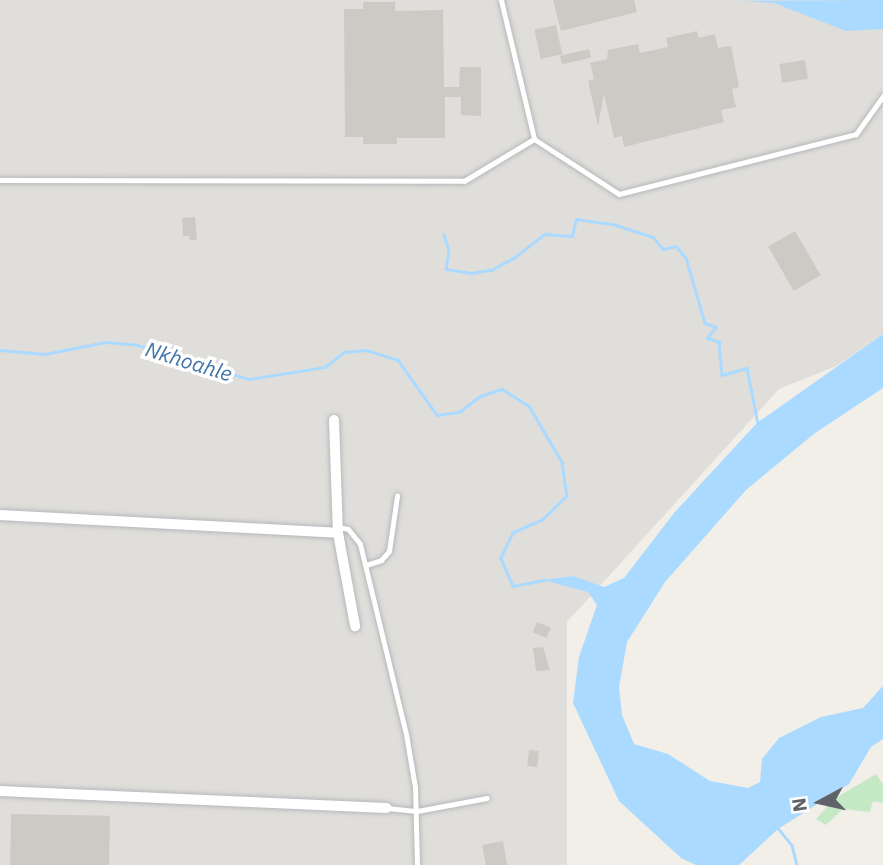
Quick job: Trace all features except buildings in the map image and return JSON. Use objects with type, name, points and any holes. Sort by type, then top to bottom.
[{"type":"street","points":[[334,420],[338,530],[355,626]]},
{"type":"street","points":[[0,515],[338,530]]},
{"type":"street","points":[[0,791],[387,808]]},
{"type":"lane","points":[[501,0],[534,139],[619,194],[856,134],[883,96]]},
{"type":"lane","points":[[0,180],[464,181],[534,139]]},
{"type":"lane","points":[[366,565],[381,560],[389,551],[397,496]]},
{"type":"lane","points":[[338,530],[348,529],[366,565],[406,734],[417,811],[417,865]]},
{"type":"lane","points":[[387,808],[417,811],[487,798]]},
{"type":"shaded area","points":[[0,0],[883,0],[883,334],[836,366],[779,389],[567,622],[567,865],[0,865]]},
{"type":"green space","points":[[876,774],[883,784],[883,803],[873,801],[870,812],[843,809],[826,825],[816,819],[834,799]]},
{"type":"water","points":[[883,0],[883,29],[846,31],[774,3],[741,1]]},
{"type":"water","points":[[883,334],[883,388],[815,433],[746,490],[665,582],[627,642],[619,687],[622,715],[634,744],[668,754],[710,781],[748,788],[760,782],[762,759],[779,738],[821,717],[863,708],[883,686],[883,739],[871,747],[849,784],[778,829],[739,865],[696,865],[681,858],[619,801],[573,703],[579,657],[597,605],[588,592],[543,580],[573,576],[604,587],[624,578],[674,513],[757,423]]},
{"type":"waterway","points":[[444,234],[449,251],[446,269],[471,273],[491,270],[515,257],[544,234],[572,236],[576,219],[613,224],[653,237],[663,249],[676,246],[686,258],[705,323],[716,327],[708,338],[719,342],[722,375],[747,368],[758,424]]},
{"type":"waterway","name":"Nkhoahle","points":[[0,350],[45,354],[105,342],[137,345],[249,379],[325,367],[344,352],[366,350],[398,360],[437,415],[459,412],[480,396],[502,389],[529,406],[562,462],[567,496],[542,520],[513,533],[501,558],[513,586],[544,580]]},
{"type":"waterway","points":[[778,828],[792,845],[797,865]]}]
